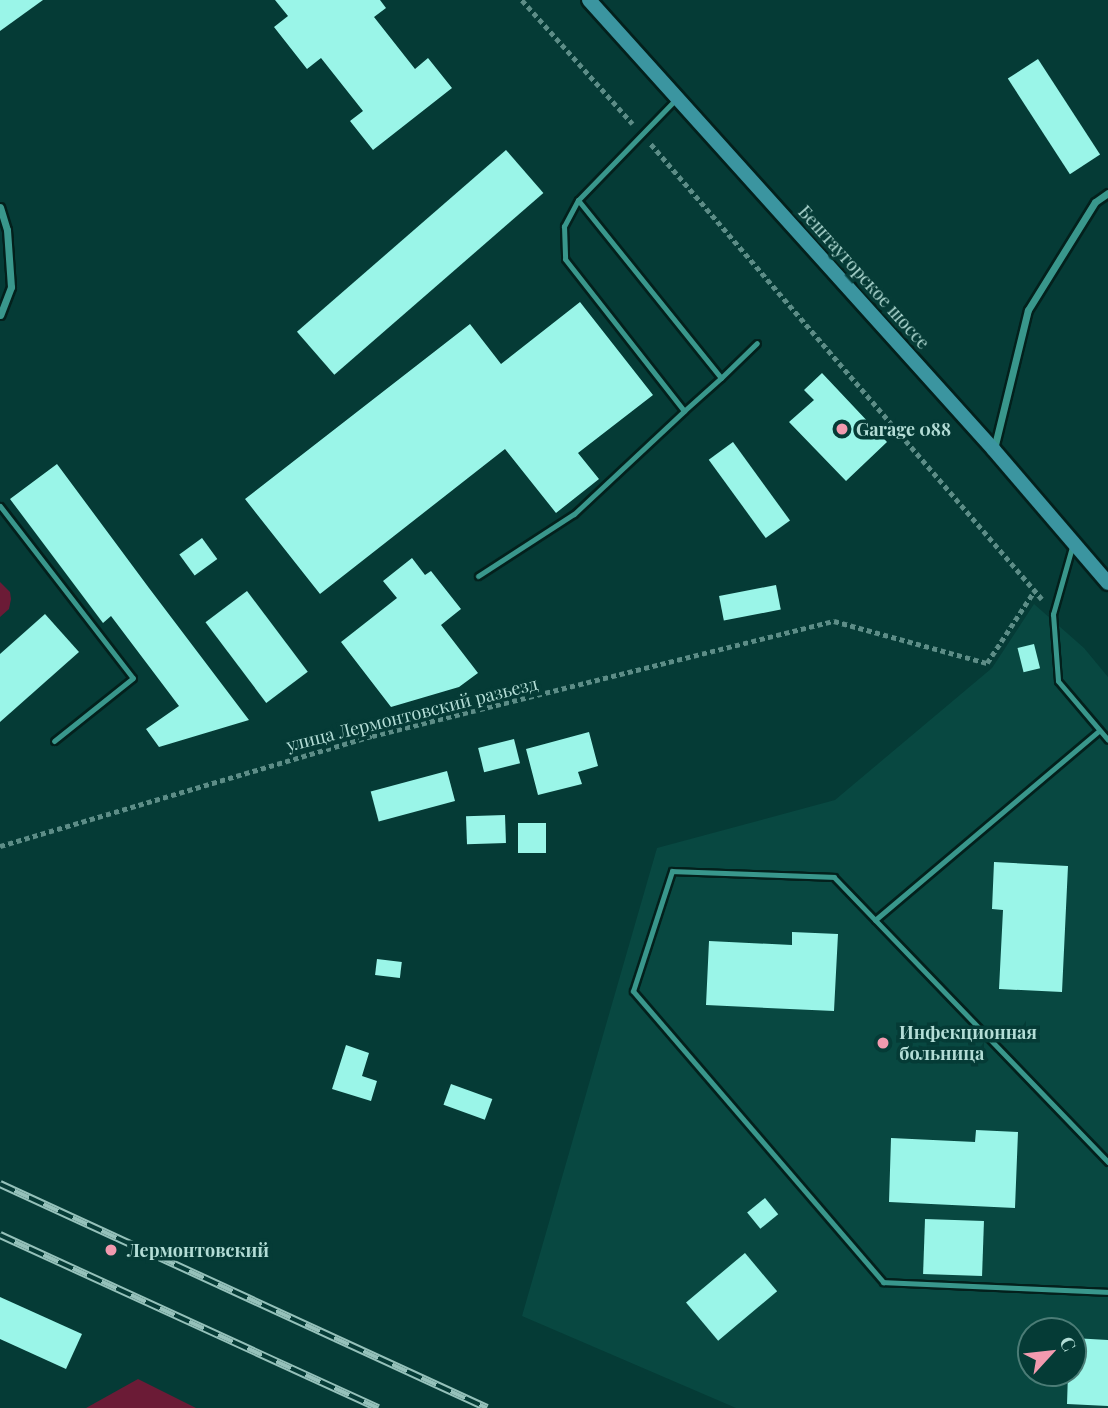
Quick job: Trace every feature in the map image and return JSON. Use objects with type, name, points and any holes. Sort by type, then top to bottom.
[{"type":"main road","name":"Бештаугорское шоссе","points":[[589,0],[994,450],[1108,583]]},
{"type":"street","points":[[994,450],[1028,310],[1095,202],[1108,193]]},
{"type":"street","points":[[0,207],[7,230],[11,287],[0,315]]},
{"type":"lane","points":[[677,98],[578,200],[564,226],[565,259],[684,411]]},
{"type":"lane","points":[[578,200],[721,378]]},
{"type":"lane","points":[[478,576],[574,514],[757,344]]},
{"type":"lane","points":[[0,506],[133,678],[54,741]]},
{"type":"lane","points":[[1073,544],[1053,614],[1058,681],[1108,740]]},
{"type":"lane","points":[[875,920],[1099,731]]},
{"type":"lane","points":[[1108,1160],[834,877],[672,871],[633,991],[883,1282],[1108,1292]]},
{"type":"path","points":[[522,0],[642,134],[1053,614]]},
{"type":"path","name":"улица Лермонтовский разьезд","points":[[0,846],[372,736],[834,621],[987,663],[1035,590]]},
{"type":"shaded area","points":[[0,582],[10,592],[11,599],[9,609],[0,617]]},
{"type":"shaded area","points":[[1034,604],[1084,648],[1108,677],[1108,1408],[736,1408],[522,1316],[657,848],[835,800],[992,668]]},
{"type":"shaded area","points":[[138,1379],[196,1408],[86,1408]]},
{"type":"building","points":[[0,0],[43,0],[0,31]]},
{"type":"building","points":[[275,0],[380,0],[386,8],[374,17],[415,69],[428,58],[452,88],[373,150],[350,121],[363,111],[321,58],[307,69],[274,27],[288,16]]},
{"type":"building","points":[[1038,59],[1100,155],[1070,174],[1008,79]]},
{"type":"building","points":[[506,150],[543,193],[334,375],[297,332]]},
{"type":"building","points":[[580,302],[653,395],[578,453],[599,479],[556,513],[505,449],[320,594],[245,499],[470,324],[501,364]]},
{"type":"building","points":[[822,373],[887,442],[846,481],[789,422],[814,400],[804,390]]},
{"type":"building","points":[[733,442],[790,520],[766,538],[709,460]]},
{"type":"building","points":[[57,464],[249,720],[159,747],[146,729],[179,706],[111,616],[103,623],[10,499]]},
{"type":"building","points":[[202,538],[217,559],[195,575],[179,554]]},
{"type":"building","points":[[412,558],[425,575],[431,571],[461,609],[441,625],[478,673],[459,687],[391,707],[341,642],[397,598],[383,581]]},
{"type":"building","points":[[776,585],[781,610],[724,621],[719,596]]},
{"type":"building","points":[[247,591],[308,672],[266,703],[205,622]]},
{"type":"building","points":[[45,614],[79,652],[0,722],[0,654]]},
{"type":"building","points":[[1034,644],[1040,668],[1024,672],[1018,648]]},
{"type":"building","points":[[589,732],[598,766],[578,772],[582,784],[538,795],[526,749]]},
{"type":"building","points":[[514,739],[520,763],[484,772],[478,748]]},
{"type":"building","points":[[447,771],[455,801],[379,821],[371,791]]},
{"type":"building","points":[[505,815],[506,843],[467,844],[466,816]]},
{"type":"building","points":[[518,823],[546,823],[546,853],[518,853]]},
{"type":"building","points":[[994,862],[1068,866],[1062,992],[999,989],[1003,910],[992,909]]},
{"type":"building","points":[[792,932],[838,934],[834,1011],[706,1005],[709,941],[792,945]]},
{"type":"building","points":[[377,959],[402,962],[400,978],[375,975]]},
{"type":"building","points":[[346,1045],[369,1053],[362,1076],[377,1081],[371,1101],[332,1089]]},
{"type":"building","points":[[451,1084],[492,1099],[485,1120],[443,1105]]},
{"type":"building","points":[[976,1130],[1018,1132],[1015,1208],[889,1202],[891,1138],[975,1142]]},
{"type":"building","points":[[765,1198],[778,1214],[760,1229],[747,1212]]},
{"type":"building","points":[[925,1219],[984,1221],[982,1276],[923,1274]]},
{"type":"building","points":[[745,1253],[777,1291],[718,1341],[686,1302]]},
{"type":"building","points":[[0,1297],[82,1334],[66,1369],[0,1339]]},
{"type":"building","points":[[1087,1339],[1108,1340],[1108,1406],[1067,1404],[1068,1387],[1087,1387]]},
{"type":"railway","points":[[0,1184],[487,1408]]},
{"type":"railway","points":[[0,1235],[378,1408]]},
{"type":"place","name":"Garage 088","points":[[842,429]]},
{"type":"place","name":"Инфекционная больница","points":[[883,1043]]},
{"type":"place","name":"Лермонтовский","points":[[111,1250]]}]
